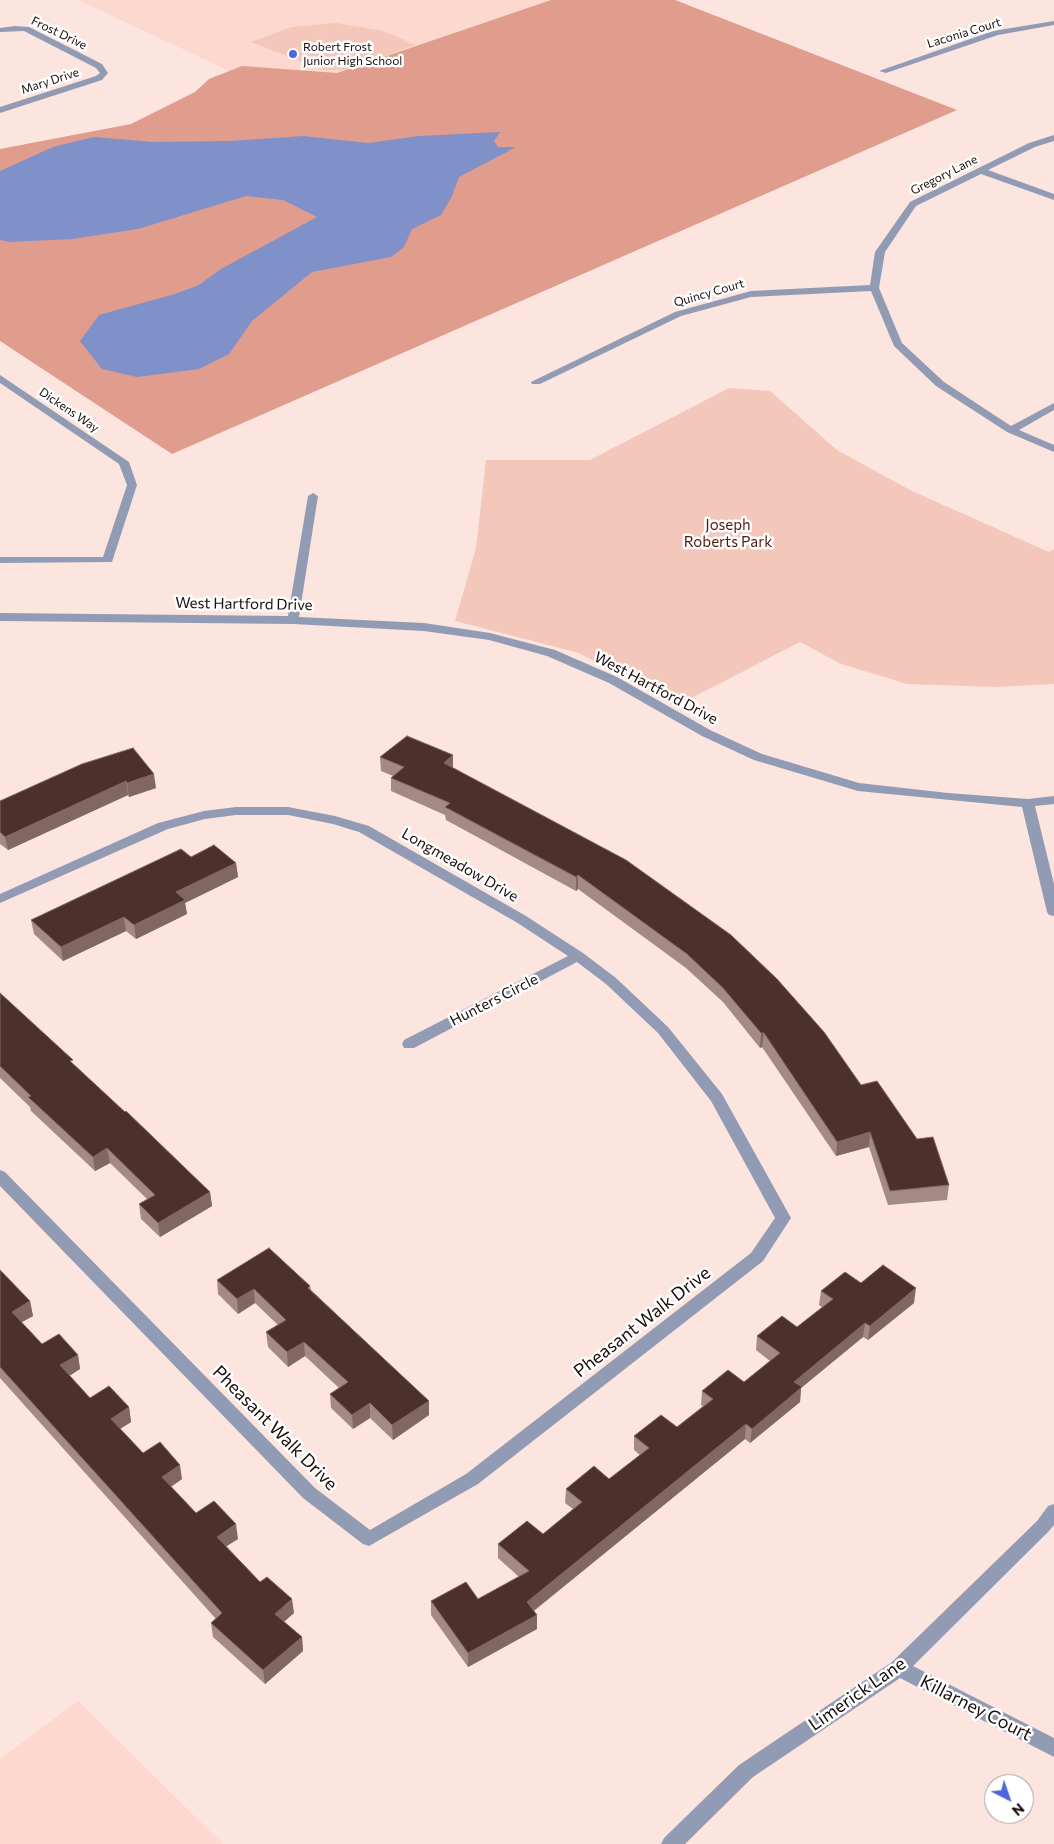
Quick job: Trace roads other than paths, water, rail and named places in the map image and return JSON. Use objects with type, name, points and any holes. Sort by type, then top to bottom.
[{"type":"street","name":"Laconia Court","points":[[883,71],[996,32],[1054,23]]},
{"type":"street","name":"Frost Drive","points":[[0,30],[26,29],[99,66],[104,72]]},
{"type":"street","name":"Mary Drive","points":[[0,110],[100,78],[104,72]]},
{"type":"street","name":"Gregory Lane","points":[[874,288],[880,252],[914,204],[1032,145],[1054,138]]},
{"type":"street","points":[[980,170],[1054,197]]},
{"type":"street","points":[[874,288],[898,344],[940,384],[1010,430],[1054,449]]},
{"type":"street","name":"Quincy Court","points":[[536,382],[678,314],[751,294],[874,288]]},
{"type":"street","name":"Dickens Way","points":[[0,378],[124,462],[132,485],[108,560],[0,560]]},
{"type":"street","points":[[1010,430],[1054,406]]},
{"type":"street","points":[[293,620],[313,496]]},
{"type":"street","name":"West Hartford Drive","points":[[0,617],[293,620],[424,626],[490,636],[551,653],[612,680],[706,733],[758,757],[858,787],[948,797],[1028,803],[1054,800]]},
{"type":"street","points":[[1028,803],[1054,912]]},
{"type":"street","name":"Longmeadow Drive","points":[[0,899],[163,826],[204,815],[228,812],[288,811],[335,820],[364,829],[522,919],[578,956],[611,981],[663,1030],[717,1098],[783,1218]]},
{"type":"street","name":"Hunters Circle","points":[[409,1044],[578,956]]},
{"type":"street","name":"Pheasant Walk Drive","points":[[0,1176],[309,1493],[369,1539],[472,1479],[488,1467],[757,1257],[783,1218]]},
{"type":"street","name":"Limerick Lane","points":[[671,1844],[746,1771],[899,1668],[1043,1526],[1054,1511]]},
{"type":"street","name":"Killarney Court","points":[[899,1668],[1054,1748]]},
{"type":"water","points":[[500,132],[494,141],[498,147],[516,147],[459,177],[452,196],[441,215],[412,229],[404,247],[391,257],[312,272],[252,321],[229,354],[199,369],[137,377],[102,369],[80,341],[99,315],[175,294],[199,285],[221,269],[317,217],[283,200],[246,196],[138,229],[72,239],[10,242],[0,240],[0,171],[53,147],[94,137],[153,142],[231,141],[303,136],[368,143],[419,136]]},
{"type":"place","name":"Robert Frost Junior High School","points":[[293,54]]},
{"type":"park label","name":"Joseph Roberts Park","points":[[728,534]]}]
